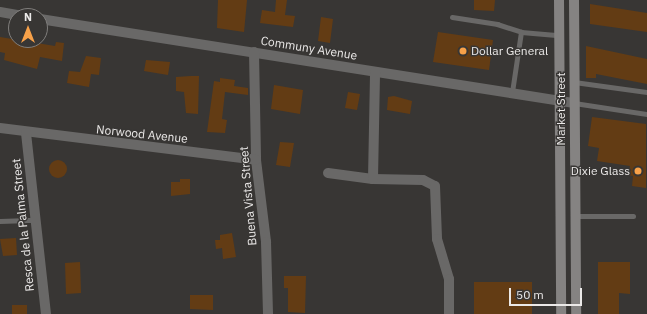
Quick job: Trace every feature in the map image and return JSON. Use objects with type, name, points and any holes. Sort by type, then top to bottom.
[{"type":"main road","name":"Market Street","points":[[559,0],[561,314]]},
{"type":"main road","name":"Market Street","points":[[574,0],[576,314]]},
{"type":"street","name":"Communy Avenue","points":[[48,20],[512,92],[574,103]]},
{"type":"street","name":"Buena Vista Street","points":[[254,52],[256,160],[266,242],[268,314]]},
{"type":"street","points":[[373,179],[375,72]]},
{"type":"street","name":"Norwood Avenue","points":[[0,128],[26,133],[256,160]]},
{"type":"street","name":"Resca de la Palma Street","points":[[26,133],[46,314]]},
{"type":"street","points":[[328,173],[373,179],[423,180],[435,186],[436,232],[449,279],[449,314]]},
{"type":"lane","points":[[452,17],[497,24],[521,32],[559,35]]},
{"type":"lane","points":[[512,92],[521,32]]},
{"type":"lane","points":[[574,82],[647,92]]},
{"type":"lane","points":[[574,103],[647,114]]},
{"type":"lane","points":[[575,216],[633,216]]},
{"type":"lane","points":[[0,221],[36,220]]},
{"type":"building","points":[[218,0],[247,0],[244,32],[217,28]]},
{"type":"building","points":[[276,0],[287,0],[285,15],[295,16],[293,27],[260,23],[262,10],[275,12]]},
{"type":"building","points":[[474,0],[495,0],[494,11],[474,10]]},
{"type":"building","points":[[590,4],[647,13],[647,32],[590,24]]},
{"type":"building","points":[[321,17],[333,19],[330,43],[318,41]]},
{"type":"building","name":"Dollar General","points":[[438,32],[493,40],[489,70],[433,62]]},
{"type":"building","points":[[0,37],[8,38],[8,48],[48,48],[48,45],[55,46],[56,42],[64,43],[62,61],[40,57],[37,69],[4,60],[5,53],[0,52]]},
{"type":"building","points":[[586,46],[647,59],[647,84],[596,74],[596,78],[586,78]]},
{"type":"building","points":[[86,56],[101,58],[99,75],[91,74],[89,87],[67,83],[69,71],[80,72]]},
{"type":"building","points":[[146,60],[170,62],[168,75],[144,71]]},
{"type":"building","points":[[199,76],[198,114],[186,113],[184,92],[176,91],[176,77]]},
{"type":"building","points":[[220,78],[235,80],[234,86],[248,88],[248,95],[225,92],[222,119],[227,120],[225,133],[207,132],[214,81],[220,82]]},
{"type":"building","points":[[274,85],[303,90],[300,114],[271,109]]},
{"type":"building","points":[[348,92],[360,94],[357,110],[345,108]]},
{"type":"building","points":[[394,96],[412,101],[410,114],[387,110],[388,97]]},
{"type":"building","points":[[592,117],[646,124],[646,188],[632,186],[633,176],[628,175],[630,166],[597,161],[599,148],[588,146]]},
{"type":"building","points":[[280,142],[294,143],[290,167],[276,165]]},
{"type":"building","points":[[58,160],[64,163],[67,169],[64,175],[58,178],[52,175],[49,169],[52,163]]},
{"type":"building","points":[[180,179],[190,179],[190,194],[171,196],[171,182],[180,182]]},
{"type":"building","points":[[232,233],[236,257],[223,259],[222,248],[216,249],[215,240],[220,240],[220,235]]},
{"type":"building","points":[[16,238],[17,255],[3,256],[0,239]]},
{"type":"building","points":[[80,262],[81,293],[66,294],[65,263]]},
{"type":"building","points":[[598,262],[630,262],[630,294],[619,293],[619,314],[598,314]]},
{"type":"building","points":[[284,276],[306,276],[305,313],[288,312],[288,288],[284,288]]},
{"type":"building","points":[[474,282],[532,282],[532,314],[474,314]]},
{"type":"building","points":[[190,295],[213,295],[213,310],[190,309]]},
{"type":"building","points":[[12,305],[27,305],[27,314],[12,314]]},
{"type":"place","name":"Dollar General","points":[[463,51]]},
{"type":"place","name":"Dixie Glass","points":[[638,171]]}]
